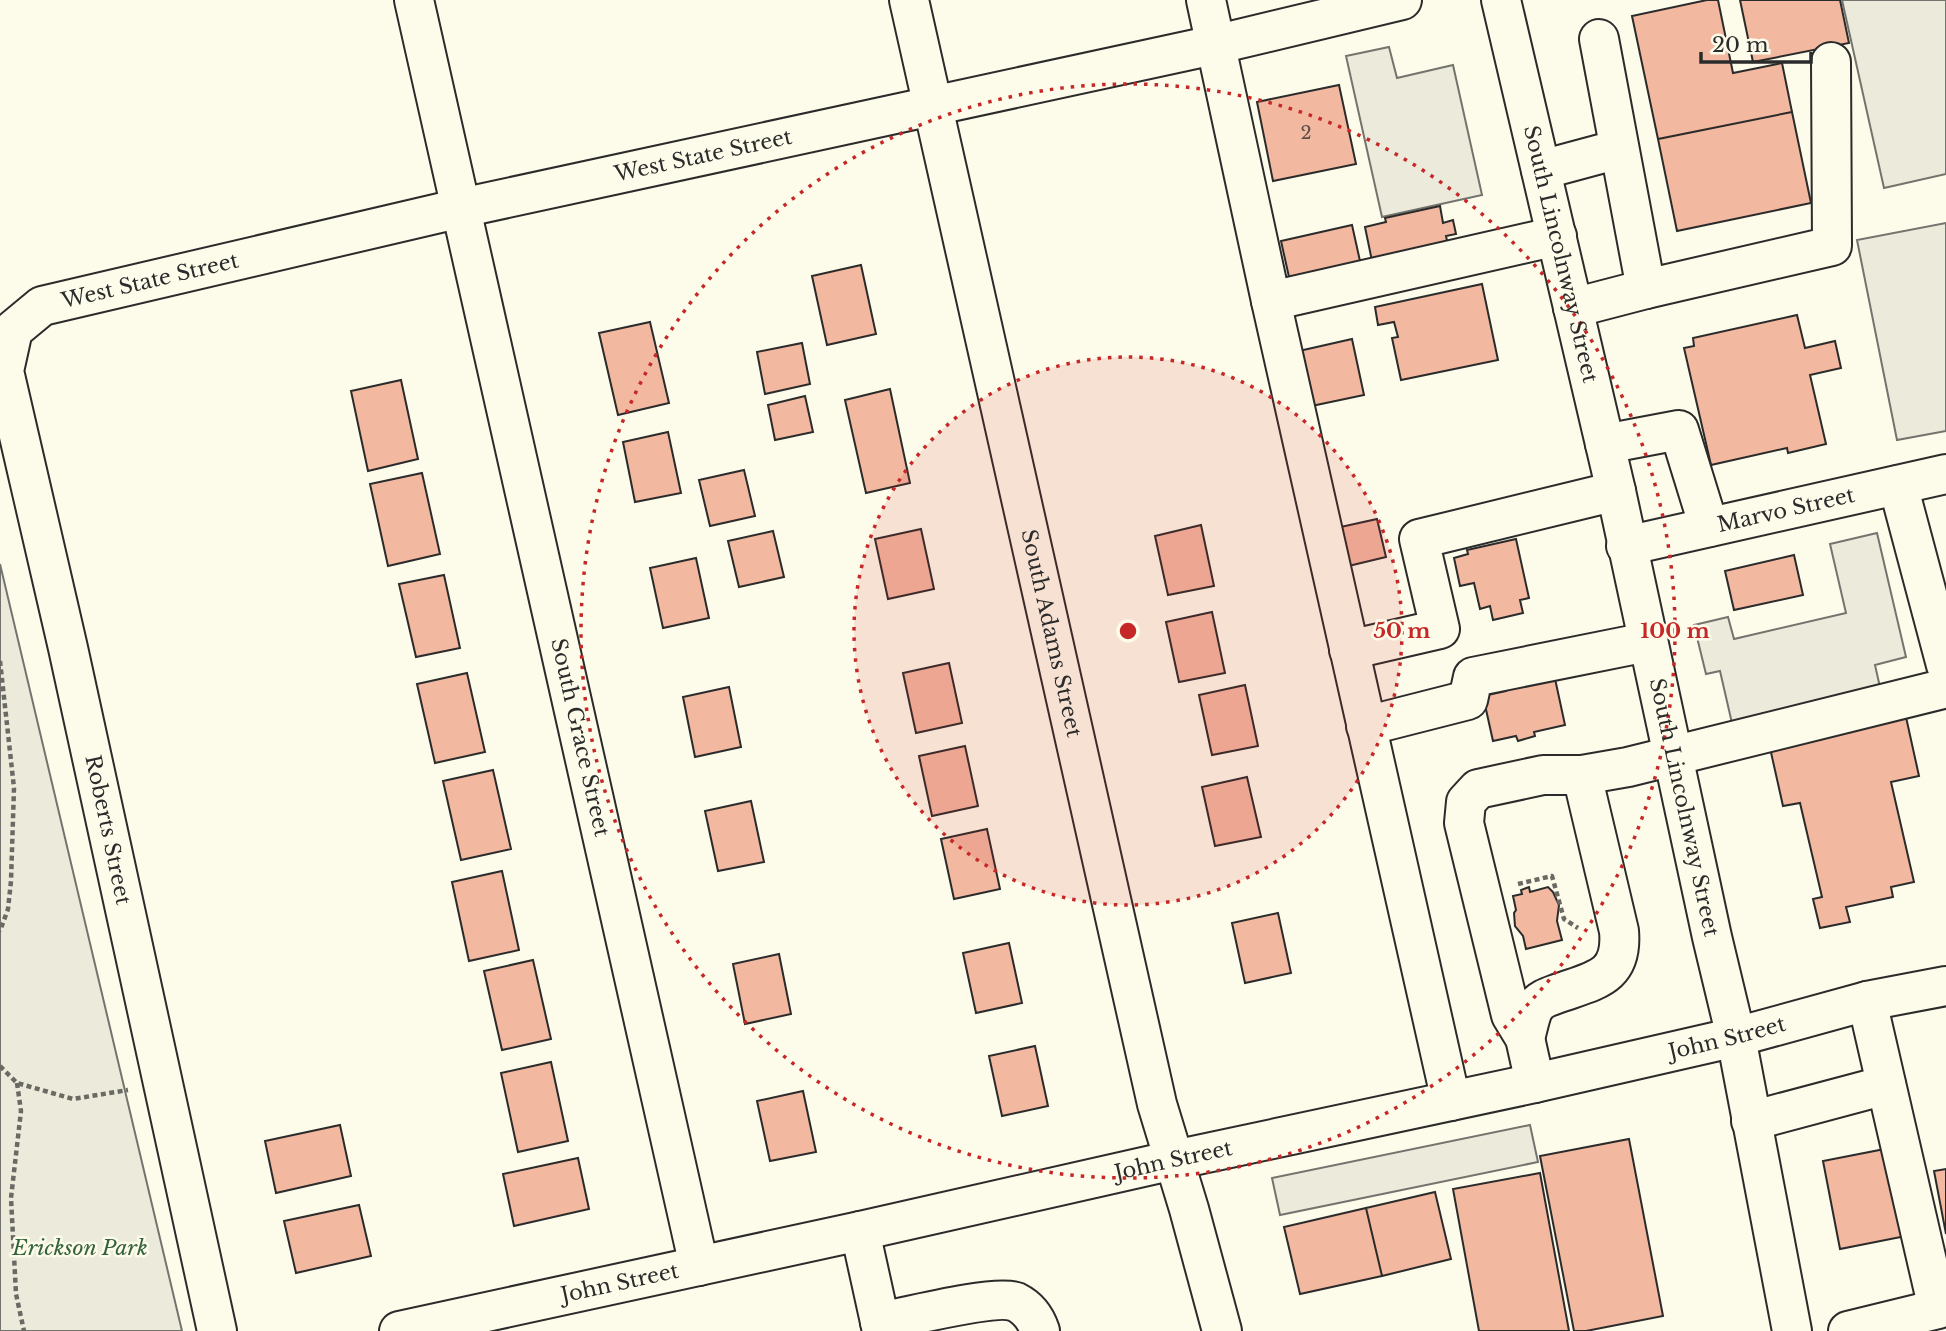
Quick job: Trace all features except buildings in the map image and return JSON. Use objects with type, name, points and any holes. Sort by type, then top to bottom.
[{"type":"street","name":"South Grace Street","points":[[414,0],[699,1266]]},
{"type":"street","name":"South Adams Street","points":[[909,0],[1157,1104],[1222,1331]]},
{"type":"street","points":[[1206,0],[1451,1101]]},
{"type":"street","name":"West State Street","points":[[13,330],[42,306],[461,208],[1214,45],[1402,0]]},
{"type":"street","name":"South Lincolnway Street","points":[[1501,0],[1616,491],[1647,642],[1736,1037],[1792,1331]]},
{"type":"street","points":[[1598,39],[1646,289]]},
{"type":"street","points":[[1573,309],[1646,289],[1832,247],[1831,62]]},
{"type":"street","points":[[1541,170],[1619,149]]},
{"type":"street","points":[[1271,301],[1557,236]]},
{"type":"street","name":"Roberts Street","points":[[13,330],[4,371],[68,648],[217,1331]]},
{"type":"street","points":[[1605,444],[1679,430],[1710,527]]},
{"type":"street","name":"Marvo Street","points":[[1626,545],[1946,474]]},
{"type":"street","points":[[1898,485],[1946,665]]},
{"type":"street","points":[[1349,650],[1440,629],[1419,539],[1616,491]]},
{"type":"street","points":[[1366,726],[1468,700],[1473,677],[1647,642]]},
{"type":"street","points":[[1535,1083],[1525,1038],[1511,1015],[1464,823],[1466,802],[1478,789],[1543,775],[1582,775],[1628,767],[1943,689],[1946,681]]},
{"type":"street","points":[[1525,1038],[1535,1006],[1547,997],[1585,984],[1609,972],[1619,952],[1619,931],[1582,775]]},
{"type":"street","name":"John Street","points":[[399,1331],[1535,1083],[1736,1037],[1867,1001],[1946,986]]},
{"type":"street","points":[[1848,1331],[1938,1309],[1867,1001]]},
{"type":"street","points":[[1751,1121],[1885,1085]]},
{"type":"street","points":[[860,1231],[881,1327],[989,1300],[1014,1301],[1028,1310],[1040,1331]]},
{"type":"path","points":[[0,661],[14,788],[9,900],[0,932]]},
{"type":"path","points":[[1513,872],[1516,885],[1552,876],[1563,919],[1582,931]]},
{"type":"path","points":[[0,1066],[17,1083],[73,1099],[164,1084]]},
{"type":"path","points":[[17,1083],[21,1111],[11,1198],[16,1294],[24,1331]]},
{"type":"green space","name":"Erickson Park","points":[[0,564],[182,1331],[0,1331]]},
{"type":"shaded area","points":[[1842,0],[1946,0],[1946,174],[1884,188]]},
{"type":"shaded area","points":[[1389,47],[1397,78],[1453,65],[1482,195],[1382,217],[1346,56]]},
{"type":"shaded area","points":[[1946,223],[1946,431],[1897,440],[1857,240]]},
{"type":"shaded area","points":[[1877,533],[1906,657],[1875,665],[1882,696],[1734,732],[1720,671],[1706,674],[1694,625],[1728,617],[1734,639],[1846,613],[1830,544]]},
{"type":"shaded area","points":[[1530,1125],[1538,1162],[1280,1215],[1272,1178]]}]
